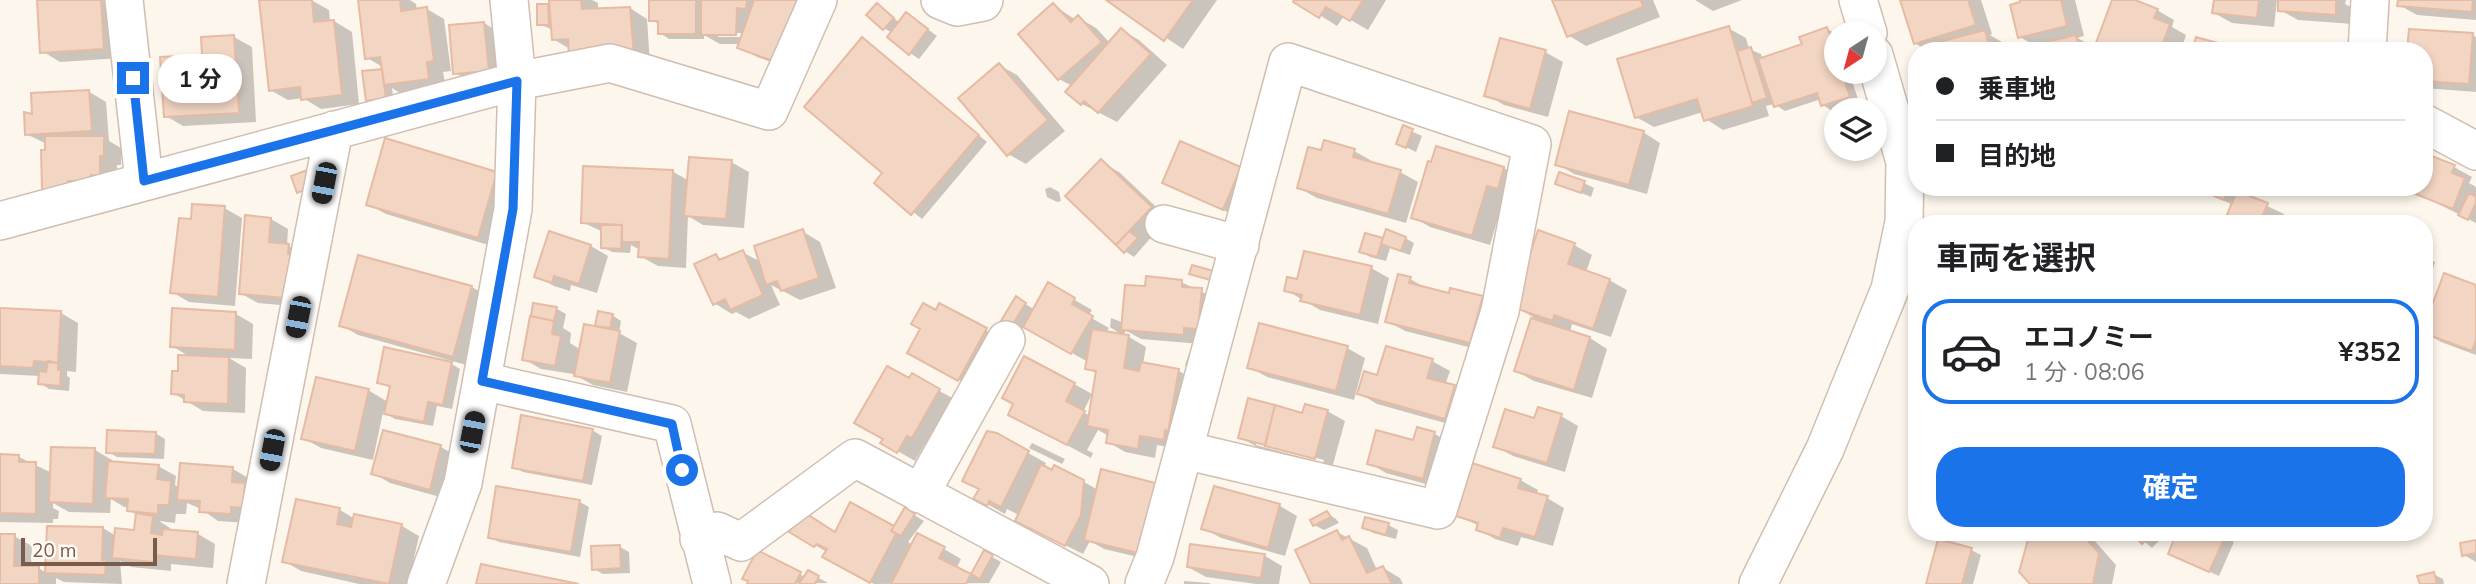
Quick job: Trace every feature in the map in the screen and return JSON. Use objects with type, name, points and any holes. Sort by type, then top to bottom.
[{"type":"street","points":[[124,0],[144,181]]},
{"type":"street","points":[[426,584],[463,483],[513,209],[517,81],[509,0]]},
{"type":"street","points":[[0,221],[517,81],[610,63],[769,111],[818,0]]},
{"type":"street","points":[[940,0],[957,7],[984,0]]},
{"type":"street","points":[[1858,0],[1864,21]]},
{"type":"street","points":[[2368,42],[2370,0]]},
{"type":"street","points":[[1144,584],[1155,557],[1288,62],[1532,144],[1500,311],[1438,510],[1184,450]]},
{"type":"street","points":[[1758,584],[1825,449],[1890,289],[1904,222],[1905,162],[1882,84]]},
{"type":"street","points":[[2433,128],[2476,151]]},
{"type":"street","points":[[246,584],[334,130]]},
{"type":"street","points":[[1164,224],[1240,245]]},
{"type":"street","points":[[920,494],[1006,340]]},
{"type":"street","points":[[482,381],[672,424],[712,584]]},
{"type":"street","points":[[699,538],[717,531],[741,542],[855,458],[1090,584]]},
{"type":"building","points":[[37,0],[101,0],[104,49],[40,53]]},
{"type":"building","points":[[259,0],[312,0],[314,22],[334,20],[342,95],[301,100],[300,87],[269,91]]},
{"type":"building","points":[[358,0],[400,0],[401,11],[427,7],[434,61],[427,62],[429,79],[384,85],[380,57],[365,59]]},
{"type":"building","points":[[549,0],[581,0],[582,9],[630,7],[634,55],[569,59],[568,39],[552,40]]},
{"type":"building","points":[[649,0],[696,0],[696,34],[658,34],[658,21],[649,21]]},
{"type":"building","points":[[701,0],[747,0],[746,9],[737,8],[736,35],[701,35]]},
{"type":"building","points":[[754,0],[804,0],[781,64],[737,48]]},
{"type":"building","points":[[1106,0],[1193,0],[1164,41]]},
{"type":"building","points":[[1363,0],[1350,21],[1326,7],[1319,18],[1293,2]]},
{"type":"building","points":[[1552,0],[1641,0],[1643,7],[1567,37]]},
{"type":"building","points":[[1900,0],[1968,0],[1976,25],[1913,42]]},
{"type":"building","points":[[2020,0],[2061,0],[2067,26],[2018,38],[2010,5]]},
{"type":"building","points":[[2112,0],[2135,0],[2158,9],[2154,18],[2170,24],[2163,42],[2096,42]]},
{"type":"building","points":[[2214,0],[2259,0],[2257,18],[2212,13]]},
{"type":"building","points":[[2278,0],[2336,0],[2336,15],[2278,11]]},
{"type":"building","points":[[2398,0],[2473,0],[2472,12],[2397,6]]},
{"type":"building","points":[[877,3],[894,18],[883,30],[866,15]]},
{"type":"building","points":[[1053,3],[1071,22],[1078,15],[1102,42],[1058,80],[1018,34]]},
{"type":"building","points":[[537,4],[548,4],[549,25],[537,25]]},
{"type":"building","points":[[906,12],[928,29],[909,55],[887,37]]},
{"type":"building","points":[[484,22],[489,71],[453,74],[449,25]]},
{"type":"building","points":[[1729,26],[1753,106],[1704,121],[1697,99],[1635,118],[1617,59]]},
{"type":"building","points":[[1121,28],[1151,54],[1098,113],[1084,101],[1081,105],[1065,92]]},
{"type":"building","points":[[1824,28],[1824,84],[1846,84],[1850,97],[1824,98],[1824,105],[1821,106],[1817,93],[1774,107],[1758,59],[1802,44],[1799,37]]},
{"type":"building","points":[[2409,29],[2473,33],[2469,84],[2433,82],[2433,42],[2408,42]]},
{"type":"building","points":[[1985,30],[1988,42],[1939,42]]},
{"type":"building","points":[[234,35],[239,113],[164,117],[160,57],[202,55],[201,37]]},
{"type":"building","points":[[2076,35],[2078,42],[2046,42]]},
{"type":"building","points":[[862,37],[979,135],[911,215],[874,183],[882,173],[804,107]]},
{"type":"building","points":[[2196,37],[2214,42],[2195,42]]},
{"type":"building","points":[[1500,38],[1546,50],[1530,109],[1484,96]]},
{"type":"building","points":[[1751,47],[1767,98],[1752,103],[1737,51]]},
{"type":"building","points":[[999,63],[1048,120],[1007,156],[958,98]]},
{"type":"building","points":[[382,69],[386,98],[366,101],[362,71]]},
{"type":"building","points":[[89,90],[92,131],[25,135],[24,112],[32,114],[31,93]]},
{"type":"building","points":[[1569,111],[1644,131],[1629,185],[1555,165]]},
{"type":"building","points":[[1403,125],[1413,129],[1406,148],[1396,144]]},
{"type":"building","points":[[45,136],[104,136],[100,176],[91,175],[91,181],[68,181],[67,190],[42,190],[41,150],[45,150]]},
{"type":"building","points":[[385,138],[497,172],[478,238],[366,205]]},
{"type":"building","points":[[1324,140],[1355,149],[1353,157],[1401,170],[1388,214],[1297,188],[1308,147],[1321,150]]},
{"type":"building","points":[[1180,141],[1241,167],[1223,210],[1162,183]]},
{"type":"building","points":[[1436,146],[1504,167],[1498,189],[1487,186],[1472,236],[1411,218],[1428,161],[1431,162]]},
{"type":"building","points":[[2433,156],[2455,165],[2452,173],[2465,178],[2453,209],[2420,196],[2433,196]]},
{"type":"building","points":[[689,157],[732,160],[726,219],[684,216]]},
{"type":"building","points":[[1101,159],[1152,207],[1116,245],[1065,196]]},
{"type":"building","points":[[583,166],[673,170],[669,259],[638,257],[639,242],[622,242],[622,225],[581,223]]},
{"type":"building","points":[[315,167],[321,183],[297,193],[291,176]]},
{"type":"building","points":[[1559,172],[1585,181],[1581,193],[1555,184]]},
{"type":"building","points":[[2469,193],[2476,197],[2476,203],[2468,220],[2458,215]]},
{"type":"building","points":[[2235,196],[2250,196],[2268,203],[2263,215],[2227,215]]},
{"type":"building","points":[[192,204],[225,206],[218,297],[170,293],[179,218],[191,219]]},
{"type":"building","points":[[245,215],[271,218],[269,242],[289,244],[288,254],[300,255],[296,299],[239,294]]},
{"type":"building","points":[[601,224],[622,225],[621,249],[601,248]]},
{"type":"building","points":[[803,229],[819,278],[781,291],[777,281],[766,285],[754,246]]},
{"type":"building","points":[[1386,229],[1406,237],[1401,251],[1381,244]]},
{"type":"building","points":[[1538,230],[1575,243],[1568,264],[1610,279],[1593,329],[1554,315],[1553,321],[1512,307]]},
{"type":"building","points":[[549,231],[591,245],[579,284],[554,276],[552,283],[534,277]]},
{"type":"building","points":[[1129,231],[1138,238],[1124,253],[1116,245]]},
{"type":"building","points":[[1365,233],[1383,238],[1377,257],[1359,252]]},
{"type":"building","points":[[743,250],[763,295],[730,310],[725,299],[713,305],[694,264],[716,254],[719,260]]},
{"type":"building","points":[[1304,251],[1372,266],[1360,315],[1300,301],[1302,295],[1284,291],[1287,277],[1297,279]]},
{"type":"building","points":[[358,255],[472,286],[453,357],[339,326]]},
{"type":"building","points":[[1192,265],[1217,272],[1214,281],[1189,274]]},
{"type":"building","points":[[2444,273],[2476,285],[2476,340],[2472,351],[2433,336],[2433,303]]},
{"type":"building","points":[[1398,274],[1411,277],[1409,283],[1449,293],[1450,288],[1483,296],[1470,343],[1385,322]]},
{"type":"building","points":[[1146,276],[1182,280],[1182,287],[1202,288],[1198,329],[1184,328],[1184,335],[1121,330],[1125,285],[1145,286]]},
{"type":"building","points":[[1048,282],[1075,298],[1072,304],[1093,316],[1071,354],[1023,327]]},
{"type":"building","points":[[1016,296],[1026,303],[1011,327],[1001,321]]},
{"type":"building","points":[[533,303],[557,307],[554,321],[531,316]]},
{"type":"building","points":[[923,303],[936,310],[939,303],[987,328],[958,381],[907,353],[920,329],[911,324]]},
{"type":"building","points":[[0,308],[61,311],[58,363],[34,361],[33,368],[0,366]]},
{"type":"building","points":[[172,308],[236,312],[235,350],[170,347]]},
{"type":"building","points":[[598,311],[613,314],[610,328],[595,326]]},
{"type":"building","points":[[530,316],[554,321],[552,334],[561,336],[555,366],[522,360]]},
{"type":"building","points":[[1531,318],[1590,337],[1574,390],[1514,371]]},
{"type":"building","points":[[1259,323],[1348,346],[1336,391],[1247,368]]},
{"type":"building","points":[[584,324],[620,331],[610,383],[574,376]]},
{"type":"building","points":[[1092,329],[1129,335],[1124,368],[1139,371],[1141,362],[1179,369],[1168,432],[1165,430],[1164,440],[1140,436],[1138,449],[1106,443],[1108,430],[1087,426],[1096,371],[1085,369]]},
{"type":"building","points":[[1386,346],[1433,359],[1427,378],[1455,385],[1445,419],[1357,394],[1364,371],[1377,375]]},
{"type":"building","points":[[384,347],[452,362],[443,405],[428,402],[424,422],[384,414],[390,386],[377,383]]},
{"type":"building","points":[[178,355],[229,357],[228,404],[184,402],[184,395],[171,394],[172,371],[178,371]]},
{"type":"building","points":[[1024,356],[1075,383],[1066,401],[1085,411],[1067,445],[1008,415],[1013,404],[1002,398]]},
{"type":"building","points":[[48,361],[58,363],[58,370],[61,370],[60,386],[38,384],[39,371],[46,372]]},
{"type":"building","points":[[887,366],[909,378],[912,373],[940,389],[912,438],[907,436],[897,453],[880,443],[883,439],[854,423]]},
{"type":"building","points":[[316,377],[369,389],[355,451],[301,439]]},
{"type":"building","points":[[1248,398],[1275,405],[1265,445],[1238,438]]},
{"type":"building","points":[[1305,404],[1328,410],[1315,459],[1265,446],[1275,405],[1302,413]]},
{"type":"building","points":[[1538,407],[1562,414],[1547,463],[1493,447],[1505,409],[1534,418]]},
{"type":"building","points":[[521,415],[593,429],[583,481],[512,468]]},
{"type":"building","points":[[1417,427],[1435,432],[1423,479],[1367,464],[1376,430],[1413,440]]},
{"type":"building","points":[[107,430],[156,432],[155,454],[106,453]]},
{"type":"building","points":[[383,430],[441,445],[430,490],[371,474]]},
{"type":"building","points":[[987,431],[997,433],[1029,451],[1001,507],[989,501],[987,506],[973,499],[979,489],[962,481]]},
{"type":"building","points":[[51,447],[95,448],[93,504],[49,502]]},
{"type":"building","points":[[0,454],[19,455],[19,462],[36,462],[36,514],[0,513]]},
{"type":"building","points":[[108,461],[159,465],[157,479],[171,481],[169,505],[158,505],[158,514],[127,511],[128,499],[105,498]]},
{"type":"building","points":[[180,463],[233,467],[232,482],[245,483],[243,508],[231,507],[231,514],[199,512],[200,501],[177,500]]},
{"type":"building","points":[[1472,463],[1521,479],[1518,488],[1548,496],[1535,537],[1503,528],[1500,538],[1476,530],[1478,523],[1456,516]]},
{"type":"building","points":[[1041,464],[1052,470],[1054,465],[1084,480],[1081,515],[1065,546],[1015,521]]},
{"type":"building","points":[[1101,469],[1159,484],[1142,554],[1084,540]]},
{"type":"building","points":[[496,486],[580,500],[571,552],[488,538]]},
{"type":"building","points":[[1214,486],[1280,504],[1268,548],[1201,529]]},
{"type":"building","points":[[296,499],[340,508],[337,524],[351,527],[354,514],[402,524],[389,584],[282,562]]},
{"type":"building","points":[[850,502],[894,526],[891,531],[896,534],[870,583],[822,557],[827,549],[817,544],[814,547],[789,532],[802,511],[835,532]]},
{"type":"building","points":[[905,507],[915,514],[901,536],[891,531]]},
{"type":"building","points":[[1327,511],[1331,517],[1313,526],[1310,520]]},
{"type":"building","points":[[136,513],[153,516],[151,533],[162,535],[163,529],[198,532],[196,559],[154,555],[154,562],[112,558],[115,528],[134,530]]},
{"type":"building","points":[[1365,517],[1389,523],[1386,535],[1362,528]]},
{"type":"building","points":[[47,526],[103,527],[102,560],[106,560],[105,575],[45,573]]},
{"type":"building","points":[[1337,530],[1342,540],[1349,536],[1367,573],[1383,566],[1392,584],[1311,584],[1295,550]]},
{"type":"building","points":[[917,533],[945,547],[939,558],[971,574],[966,584],[891,584]]},
{"type":"building","points":[[0,534],[15,534],[14,566],[39,566],[39,584],[0,584]]},
{"type":"building","points":[[2476,540],[2476,553],[2462,556],[2460,543]]},
{"type":"building","points":[[1937,541],[1972,548],[1962,584],[1926,584]]},
{"type":"building","points":[[2028,541],[2088,541],[2099,553],[2093,584],[2030,584],[2019,572]]},
{"type":"building","points":[[2173,541],[2223,541],[2209,572],[2168,554]]},
{"type":"building","points":[[1190,544],[1265,554],[1261,578],[1187,567]]},
{"type":"building","points":[[620,545],[621,568],[592,570],[591,546]]},
{"type":"building","points":[[757,550],[801,572],[795,584],[747,584],[748,581],[742,579]]},
{"type":"building","points":[[984,550],[993,555],[980,579],[971,574]]},
{"type":"building","points":[[481,564],[579,584],[476,584]]},
{"type":"building","points":[[808,570],[819,576],[815,584],[799,584]]},
{"type":"building","points":[[2434,572],[2437,584],[2420,584],[2417,576]]},
{"type":"route","points":[[133,78],[144,181],[517,81],[513,209],[482,381],[672,424],[682,470]]}]
